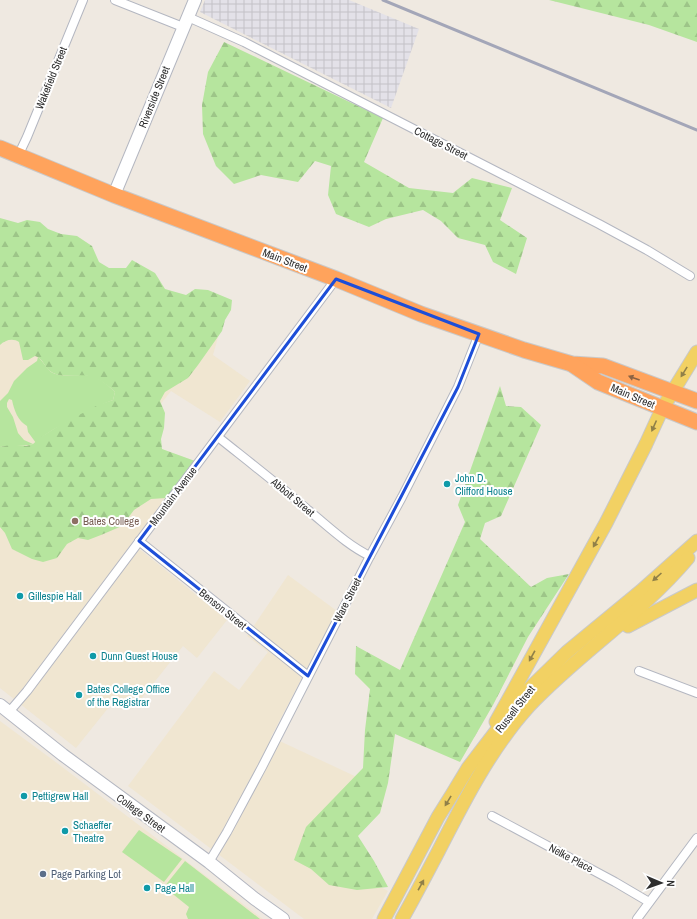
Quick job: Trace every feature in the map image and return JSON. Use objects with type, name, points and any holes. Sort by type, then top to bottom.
[{"type":"highway","name":"Main Street","points":[[0,148],[114,195],[336,279],[421,314],[524,350],[572,364],[603,366],[697,401]]},
{"type":"highway","name":"Main Street","points":[[572,364],[598,382],[697,422]]},
{"type":"main road","name":"Riverside Street","points":[[114,195],[195,0]]},
{"type":"main road","points":[[468,768],[478,754],[606,523],[662,409],[697,352]]},
{"type":"main road","name":"Russell Street","points":[[384,919],[438,817],[468,768],[532,686],[567,652],[641,591],[697,542]]},
{"type":"main road","name":"Russell Street","points":[[402,919],[478,777],[501,742],[529,706],[562,674],[648,601],[672,577],[697,547]]},
{"type":"main road","points":[[586,654],[639,620],[697,590]]},
{"type":"main road","name":"College Street","points":[[5,709],[75,764],[209,862],[255,899],[283,919]]},
{"type":"street","name":"Wakefield Street","points":[[18,156],[83,0]]},
{"type":"street","name":"Cottage Street","points":[[115,0],[244,42],[599,224],[647,250],[690,276]]},
{"type":"street","name":"Mountain Avenue","points":[[5,709],[27,691],[336,279]]},
{"type":"street","name":"Ware Street","points":[[209,862],[248,793],[402,497],[458,386],[479,334]]},
{"type":"street","name":"Abbott Street","points":[[218,437],[342,537],[360,551],[370,556]]},
{"type":"street","name":"Benson Street","points":[[139,542],[308,676]]},
{"type":"street","points":[[639,671],[697,693]]},
{"type":"street","name":"Nelke Place","points":[[492,816],[615,882],[649,902]]},
{"type":"street","points":[[637,919],[697,838]]},
{"type":"highlighted area","points":[[336,279],[479,334],[458,387],[308,676],[139,541]]},
{"type":"shaded area","points":[[205,0],[349,0],[419,29],[391,108],[200,12]]},
{"type":"shaded area","name":"Bates College","points":[[0,251],[218,337],[213,355],[250,381],[220,422],[171,391],[159,406],[143,443],[195,461],[132,543],[227,620],[197,658],[183,646],[133,709],[117,697],[76,748],[0,688]]},
{"type":"shaded area","points":[[288,575],[337,611],[271,737],[359,778],[319,854],[388,891],[372,919],[304,919],[128,786],[214,671],[239,690],[268,652],[247,636]]},
{"type":"shaded area","points":[[0,721],[57,763],[263,919],[0,919]]},
{"type":"green space","points":[[549,0],[697,0],[697,42],[649,25]]},
{"type":"green space","points":[[224,42],[383,118],[364,162],[409,188],[453,193],[472,178],[512,188],[500,220],[527,238],[516,274],[493,262],[485,245],[458,238],[441,221],[423,210],[386,219],[369,227],[336,214],[328,195],[331,166],[315,161],[298,182],[261,175],[234,184],[216,166],[203,134],[202,105],[208,72]]},
{"type":"green space","points":[[0,218],[18,223],[27,220],[40,222],[48,229],[61,234],[77,236],[92,246],[99,262],[109,268],[126,268],[132,260],[155,273],[165,289],[186,295],[195,289],[208,290],[232,300],[231,310],[225,320],[222,331],[198,365],[188,378],[165,392],[160,401],[165,413],[164,428],[161,439],[162,449],[195,461],[166,498],[151,499],[134,510],[122,526],[88,540],[78,538],[67,544],[57,558],[43,562],[32,559],[12,549],[5,533],[0,527],[0,447],[10,445],[26,446],[33,444],[60,425],[98,405],[113,400],[115,392],[105,383],[92,377],[82,375],[65,376],[54,374],[38,357],[35,356],[28,360],[23,360],[19,342],[17,341],[9,340],[0,345]]},
{"type":"green space","points":[[38,357],[51,372],[55,374],[65,376],[87,375],[99,379],[115,392],[113,400],[98,406],[58,427],[36,443],[28,432],[27,426],[17,415],[12,400],[9,399],[7,407],[13,417],[18,433],[24,440],[33,444],[0,447],[0,401],[8,393],[14,381],[27,368],[37,361]]},
{"type":"green space","points":[[500,386],[506,406],[521,407],[541,425],[501,516],[485,523],[480,539],[531,587],[547,578],[569,574],[528,637],[493,705],[460,762],[395,734],[388,783],[380,813],[358,836],[388,887],[357,890],[329,885],[311,869],[294,860],[306,827],[363,768],[365,730],[370,689],[355,674],[356,646],[400,670],[465,522],[458,505]]},
{"type":"green space","points":[[139,830],[182,859],[164,882],[122,852]]},
{"type":"green space","points":[[185,861],[260,919],[188,919],[186,914],[189,907],[164,887]]},
{"type":"railway","points":[[383,0],[697,130]]},
{"type":"place","name":"John D. Clifford House","points":[[447,484]]},
{"type":"place","name":"Bates College","points":[[75,521]]},
{"type":"place","name":"Gillespie Hall","points":[[20,596]]},
{"type":"place","name":"Dunn Guest House","points":[[93,656]]},
{"type":"place","name":"Bates College Office of the Registrar","points":[[79,695]]},
{"type":"place","name":"Pettigrew Hall","points":[[24,796]]},
{"type":"place","name":"Schaeffer Theatre","points":[[65,831]]},
{"type":"place","name":"Page Parking Lot","points":[[43,874]]},
{"type":"place","name":"Page Hall","points":[[147,888]]}]
